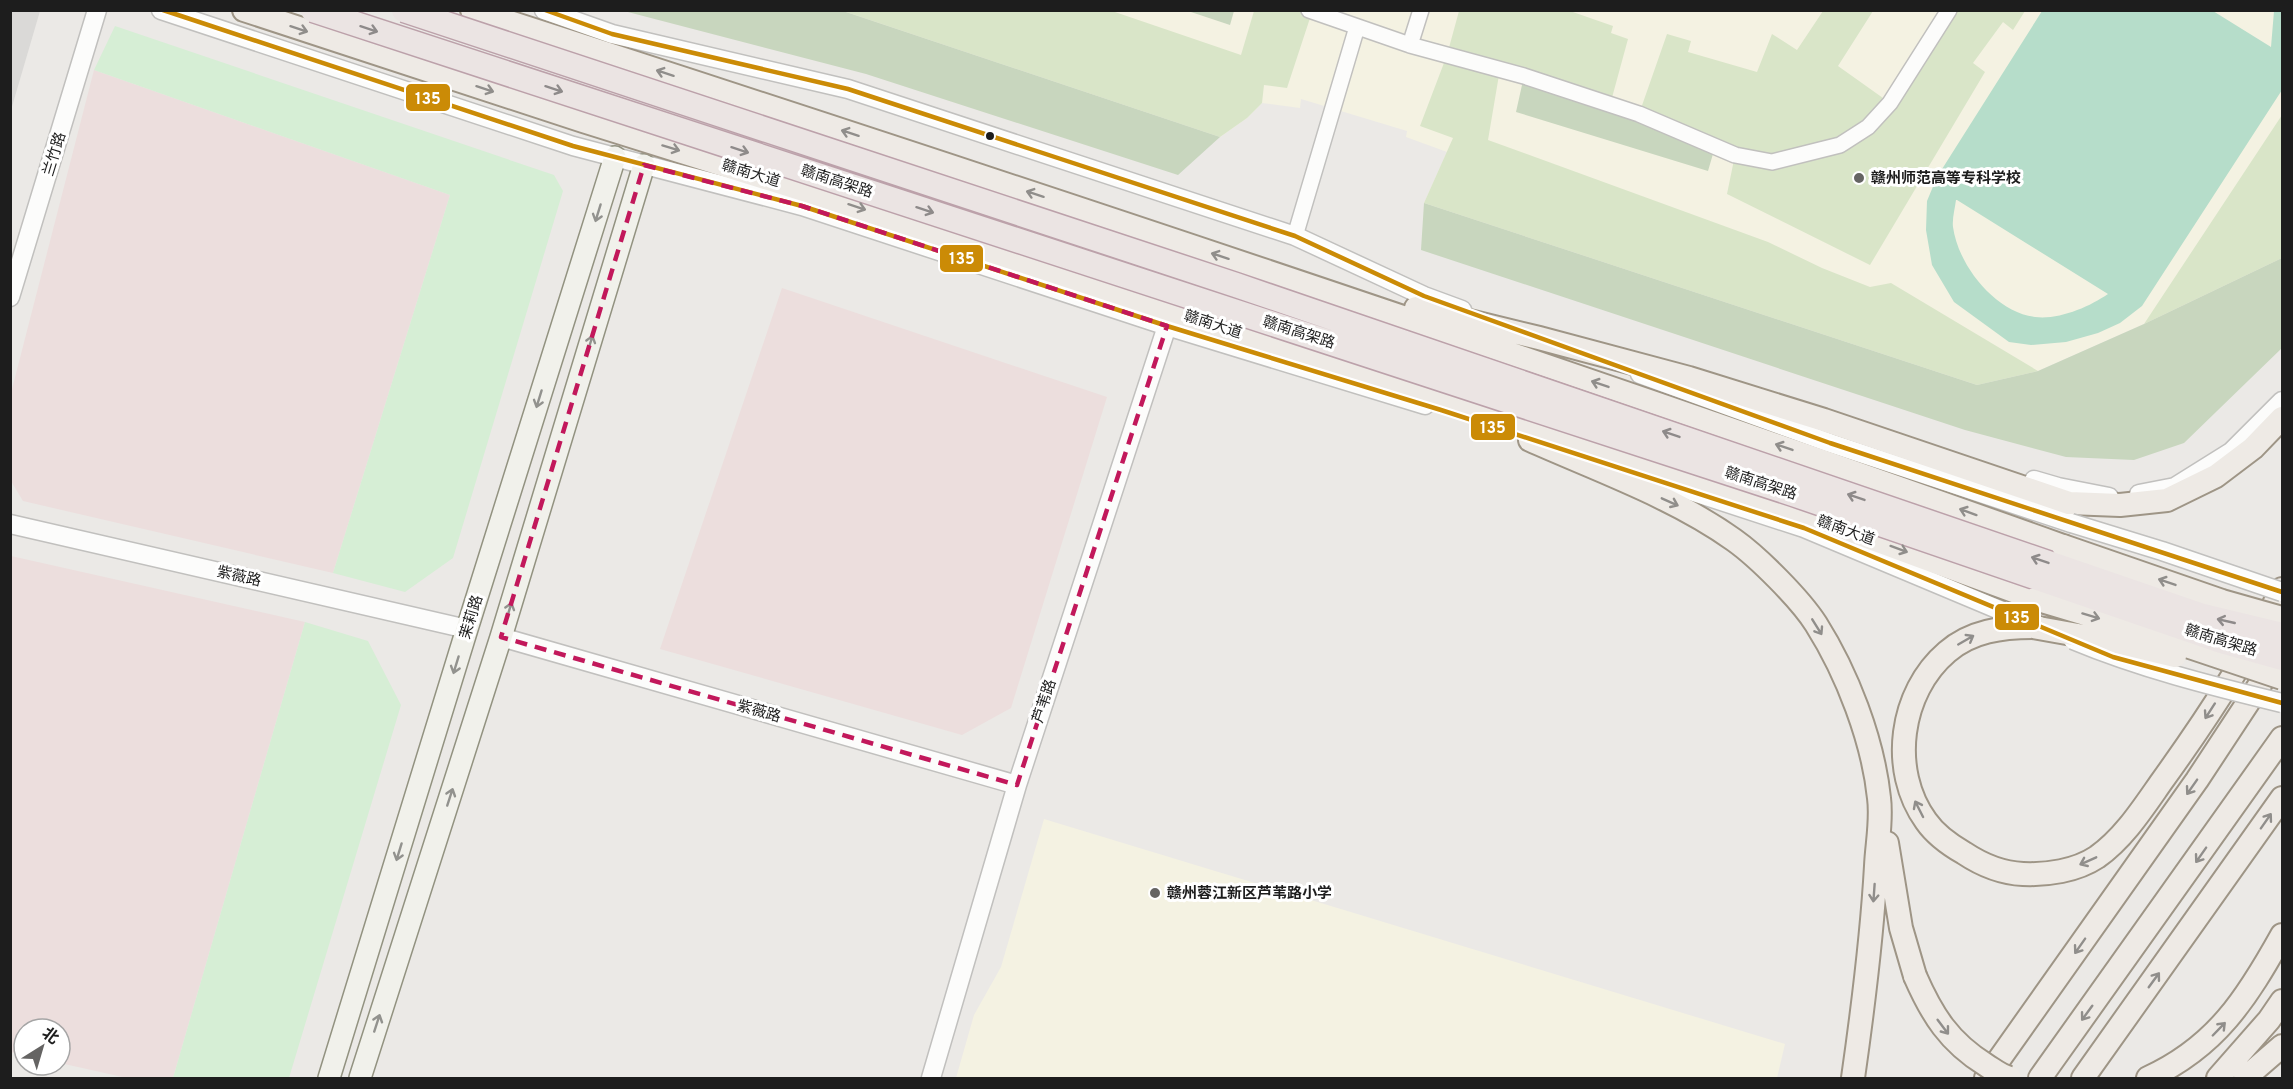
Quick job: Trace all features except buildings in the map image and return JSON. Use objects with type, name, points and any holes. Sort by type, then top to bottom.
[{"type":"highway","name":"赣南高架路","points":[[314,10],[1782,490],[2221,641],[2283,658]]},
{"type":"highway","name":"赣南高架路","points":[[404,10],[1236,285],[2203,616],[2283,635]]},
{"type":"main road","name":"赣南大道","points":[[244,10],[583,121],[810,192],[1444,400],[1809,516],[2035,599],[2142,631],[2283,678]]},
{"type":"main road","points":[[472,10],[834,127],[1276,275],[1816,458],[2222,601],[2283,618]]},
{"type":"main road","name":"茉莉路","points":[[329,1078],[615,157]]},
{"type":"main road","points":[[360,1078],[501,637],[644,165]]},
{"type":"main road","points":[[1276,275],[1539,338],[1689,378],[1824,420],[2069,503],[2120,505],[2167,500],[2216,476],[2253,448],[2283,418]]},
{"type":"main road","points":[[1444,400],[1682,508],[1734,540],[1778,579],[1815,622],[1842,671],[1859,717],[1872,763],[1901,928],[1915,976],[1930,1009],[1945,1032],[1975,1058],[2010,1078]]},
{"type":"main road","points":[[2283,590],[2258,638],[2206,717],[2150,798],[2120,837],[2096,858],[2067,870],[2040,875],[2010,873],[1978,863],[1950,844],[1926,822],[1912,794],[1904,761],[1904,731],[1912,701],[1928,672],[1948,651],[1976,635],[2004,627],[2040,628],[2117,642],[2283,683]]},
{"type":"main road","points":[[1986,1078],[2190,789],[2283,650]]},
{"type":"main road","points":[[2040,1078],[2283,738]]},
{"type":"main road","points":[[2083,1078],[2283,798]]},
{"type":"main road","points":[[1853,1078],[1869,959],[1880,800]]},
{"type":"main road","points":[[2148,1078],[2174,1066],[2203,1045],[2235,1012],[2283,935]]},
{"type":"main road","points":[[2218,1078],[2283,1001]]},
{"type":"main road","points":[[2245,1078],[2283,1046]]},
{"type":"street","name":"兰竹路","points":[[10,297],[97,10]]},
{"type":"street","points":[[161,10],[573,146],[802,206],[1167,326],[1522,436],[1804,528],[2113,657],[2283,703]]},
{"type":"street","points":[[544,10],[612,34],[848,89],[1294,236],[1424,296],[1830,443],[2071,524],[2283,590]]},
{"type":"street","points":[[1309,10],[1331,14],[1357,27],[1410,45],[1524,76],[1640,114],[1735,155],[1773,162],[1840,145],[1868,127],[1890,103],[1949,10]]},
{"type":"street","points":[[1410,45],[1421,10]]},
{"type":"street","points":[[1294,236],[1357,27]]},
{"type":"street","points":[[1459,309],[1613,346],[2058,487],[2116,498],[2175,487],[2231,452],[2283,401]]},
{"type":"street","name":"芦苇路","points":[[931,1078],[1017,785],[1167,326]]},
{"type":"street","name":"紫薇路","points":[[10,524],[467,629]]},
{"type":"street","name":"紫薇路","points":[[501,637],[1017,785]]},
{"type":"highlighted area","points":[[644,165],[802,206],[1167,326],[1017,785],[501,637]]},
{"type":"shaded area","points":[[10,11],[40,11],[11,110]]},
{"type":"shaded area","name":"赣州师范高等专科学校","points":[[843,11],[2282,11],[2282,258],[2144,324],[2038,371],[1977,385],[1424,203],[1447,152],[1406,137],[1407,131],[1301,99],[1300,108],[1262,103],[1247,118],[1220,137]]},
{"type":"shaded area","points":[[94,70],[450,195],[333,573],[23,501],[11,481],[11,393]]},
{"type":"shaded area","points":[[782,288],[1107,397],[1011,708],[962,735],[660,649]]},
{"type":"shaded area","points":[[11,556],[305,622],[173,1078],[127,1078],[72,1066],[72,1017],[12,1017],[11,1052]]},
{"type":"shaded area","name":"赣州蓉江新区芦苇路小学","points":[[1044,819],[1785,1044],[1777,1078],[956,1078],[974,1015],[1001,967]]},
{"type":"green space","points":[[1309,10],[1312,12],[1287,88],[1264,85],[1262,103],[1247,118],[1220,137],[843,11],[1112,11],[1241,55],[1254,11]]},
{"type":"green space","points":[[624,11],[843,11],[1220,137],[1178,175],[866,74]]},
{"type":"green space","points":[[1188,11],[1234,11],[1230,25]]},
{"type":"green space","points":[[1459,11],[1570,11],[1613,26],[1611,33],[1628,39],[1610,105],[1500,69],[1488,140],[1768,242],[1822,268],[1870,287],[1891,283],[2038,371],[1977,385],[1424,203],[1453,138],[1420,126],[1447,55]]},
{"type":"green space","points":[[1823,11],[1873,11],[1838,66],[1890,103],[1949,11],[2025,11],[2013,30],[2003,22],[1973,63],[1985,72],[1870,265],[1727,194],[1735,155],[1639,114],[1667,34],[1691,41],[1688,52],[1757,72],[1772,34],[1797,50]]},
{"type":"green space","points":[[2042,11],[2213,11],[2271,47],[2274,11],[2282,11],[2282,90],[2142,306],[2120,323],[2098,333],[2066,342],[2031,345],[2009,342],[1954,302],[1932,265],[1926,230],[1927,201],[1937,177]],"holes":[[[1957,200],[2108,294],[2083,308],[2054,316],[2035,317],[2006,306],[1981,284],[1962,256],[1953,227]]]},
{"type":"green space","points":[[115,26],[554,175],[563,191],[453,558],[405,592],[333,573],[450,195],[94,70]]},
{"type":"green space","points":[[1524,76],[1715,147],[1708,171],[1516,112]]},
{"type":"green space","points":[[2282,115],[2282,258],[2144,324]]},
{"type":"green space","points":[[1424,203],[1977,385],[2038,371],[2144,324],[2282,258],[2282,348],[2184,443],[2134,460],[2066,457],[1965,430],[1421,250]]},
{"type":"green space","points":[[305,622],[368,641],[401,705],[289,1078],[173,1078]]},
{"type":"transit line","name":"135","points":[[163,10],[573,146],[802,206],[1167,326],[1441,410],[1804,528],[2113,657],[2282,703]]},
{"type":"transit line","name":"135","points":[[545,10],[612,34],[848,89],[1295,236],[1424,296],[1830,443],[2282,592]]},
{"type":"place","name":"赣州师范高等专科学校","points":[[1859,178]]},
{"type":"place","name":"赣州蓉江新区芦苇路小学","points":[[1155,893]]}]
